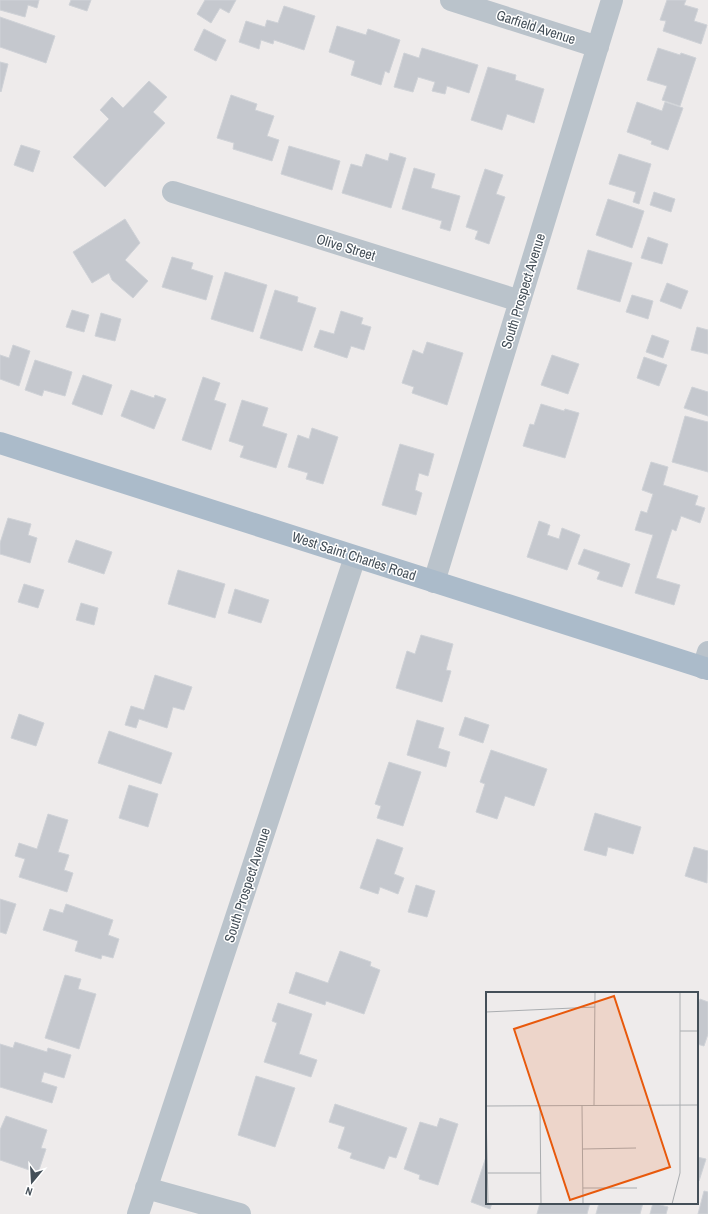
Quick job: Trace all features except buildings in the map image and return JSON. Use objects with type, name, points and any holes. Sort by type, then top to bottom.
[{"type":"main road","name":"West Saint Charles Road","points":[[0,443],[434,582],[706,663]]},
{"type":"street","name":"Garfield Avenue","points":[[451,0],[598,47]]},
{"type":"street","name":"South Prospect Avenue","points":[[434,582],[612,0]]},
{"type":"street","name":"Olive Street","points":[[173,192],[520,301]]},
{"type":"street","name":"South Prospect Avenue","points":[[138,1214],[355,557]]},
{"type":"street","points":[[146,1188],[240,1214]]}]
